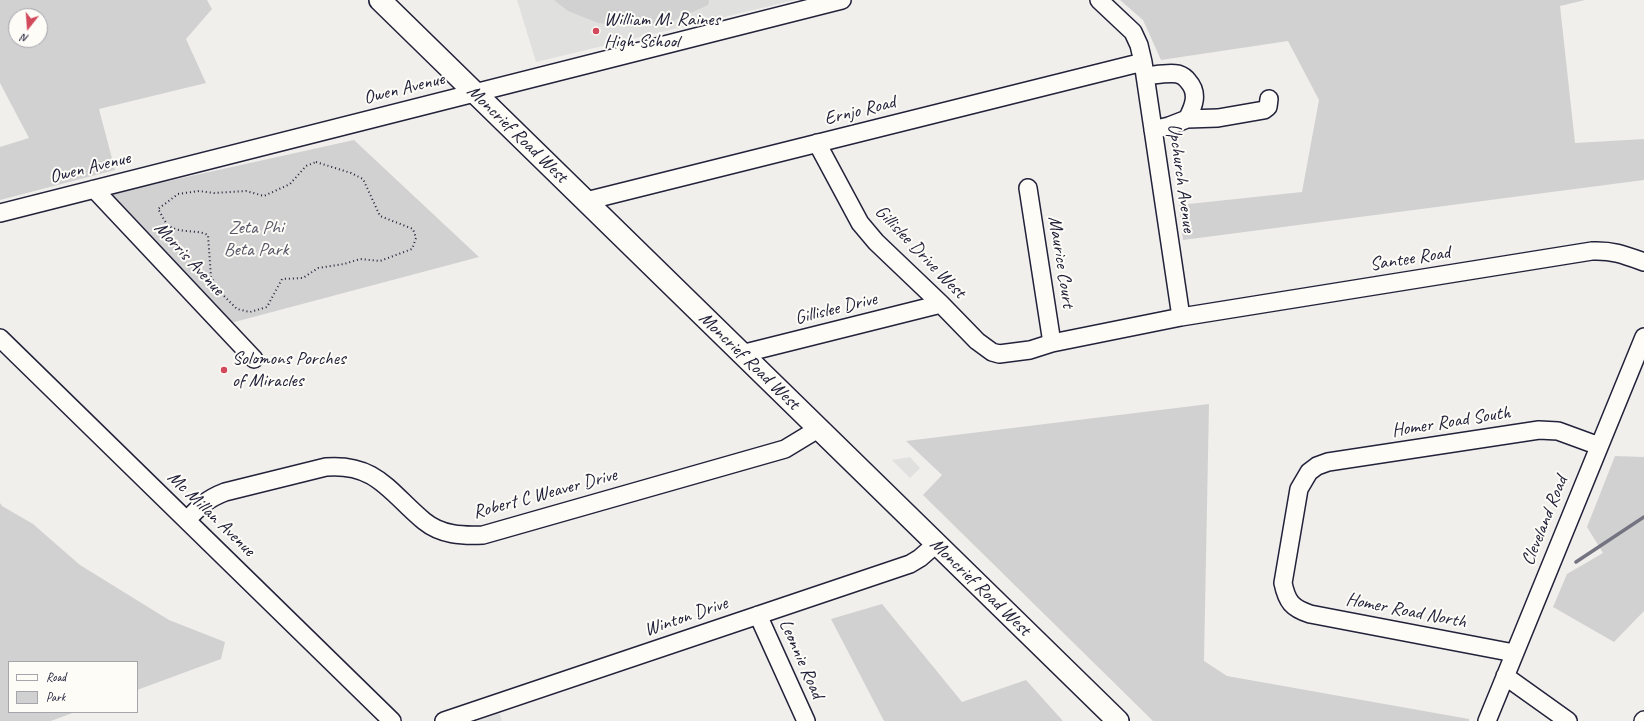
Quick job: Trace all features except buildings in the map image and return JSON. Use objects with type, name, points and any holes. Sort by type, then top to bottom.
[{"type":"main road","name":"Moncrief Road West","points":[[380,0],[1118,721]]},
{"type":"street","name":"Owen Avenue","points":[[0,212],[842,0]]},
{"type":"street","name":"Upchurch Avenue","points":[[1098,0],[1133,32],[1139,45],[1145,69],[1181,317]]},
{"type":"street","name":"Ernjo Road","points":[[586,201],[818,143],[1145,69],[1178,74],[1187,79],[1193,87],[1195,96],[1193,107],[1188,119]]},
{"type":"street","points":[[1153,130],[1188,119],[1218,118],[1264,110],[1268,107],[1268,99]]},
{"type":"street","name":"Gillislee Drive West","points":[[818,143],[860,223],[876,242],[977,341],[992,352],[999,354],[1030,350],[1052,343]]},
{"type":"street","name":"Maurice Court","points":[[1028,188],[1052,343]]},
{"type":"street","name":"Morris Avenue","points":[[94,189],[254,359]]},
{"type":"street","name":"Santee Road","points":[[1181,317],[1606,250],[1621,253],[1644,262]]},
{"type":"street","name":"Gillislee Drive","points":[[742,354],[940,304]]},
{"type":"street","points":[[1052,343],[1181,317]]},
{"type":"street","name":"Cleveland Road","points":[[1487,721],[1599,446],[1638,372],[1644,337]]},
{"type":"street","name":"Mc Millan Avenue","points":[[0,338],[392,721]]},
{"type":"street","name":"Robert C Weaver Drive","points":[[187,520],[202,504],[225,492],[326,467],[338,466],[354,468],[368,473],[380,480],[425,522],[437,529],[450,534],[465,536],[483,535],[785,449],[818,429]]},
{"type":"street","name":"Homer Road South","points":[[1292,605],[1286,596],[1283,583],[1299,489],[1309,472],[1317,466],[1328,462],[1539,430],[1558,431],[1599,446]]},
{"type":"street","name":"Winton Drive","points":[[444,721],[910,564],[920,558],[936,544]]},
{"type":"street","name":"Homer Road North","points":[[1292,605],[1310,614],[1514,653]]},
{"type":"street","name":"Leonnie Road","points":[[758,615],[806,721]]},
{"type":"street","points":[[1505,676],[1568,721]]},
{"type":"path","points":[[316,162],[351,172],[363,179],[380,216],[413,229],[416,238],[412,249],[380,262],[360,259],[344,264],[318,268],[303,278],[282,279],[267,307],[250,312],[237,309],[220,292],[211,277],[208,235],[201,232],[183,231],[168,225],[158,208],[178,194],[199,190],[214,193],[246,191],[264,196],[290,184],[306,166],[316,162]]},
{"type":"shaded area","name":"William M. Raines High School","points":[[517,0],[795,0],[536,62]]},
{"type":"shaded area","points":[[910,457],[920,468],[910,478],[892,460]]},
{"type":"shaded area","points":[[499,711],[502,721],[468,721]]},
{"type":"green space","points":[[0,0],[207,0],[212,9],[186,39],[206,83],[99,109],[115,170],[0,200],[0,147],[29,138],[0,83]]},
{"type":"green space","points":[[554,0],[709,0],[708,5],[673,21],[635,27],[598,23],[568,11]]},
{"type":"green space","points":[[1120,0],[1585,0],[1560,6],[1575,143],[1644,139],[1644,180],[1183,240],[1179,205],[1302,192],[1319,100],[1288,41],[1161,60],[1143,20]]},
{"type":"green space","name":"Zeta Phi Beta Park","points":[[354,140],[479,257],[227,324],[105,195]]},
{"type":"green space","points":[[1209,404],[1204,661],[1227,676],[1469,719],[1469,721],[1153,721],[923,495],[942,475],[906,441]]},
{"type":"green space","points":[[1615,456],[1644,457],[1644,611],[1614,642],[1553,607],[1567,574],[1603,553],[1587,527]]},
{"type":"green space","points":[[0,503],[2,506],[33,524],[80,565],[169,620],[225,642],[221,659],[138,690],[138,661],[8,661],[8,713],[72,713],[51,721],[0,721]]},
{"type":"green space","points":[[882,604],[962,702],[1026,680],[1063,721],[884,721],[831,619]]},
{"type":"waterway","points":[[1576,562],[1644,517]]},
{"type":"place","name":"William M. Raines High School","points":[[596,31]]},
{"type":"place","name":"Solomons Porches of Miracles","points":[[224,370]]}]
